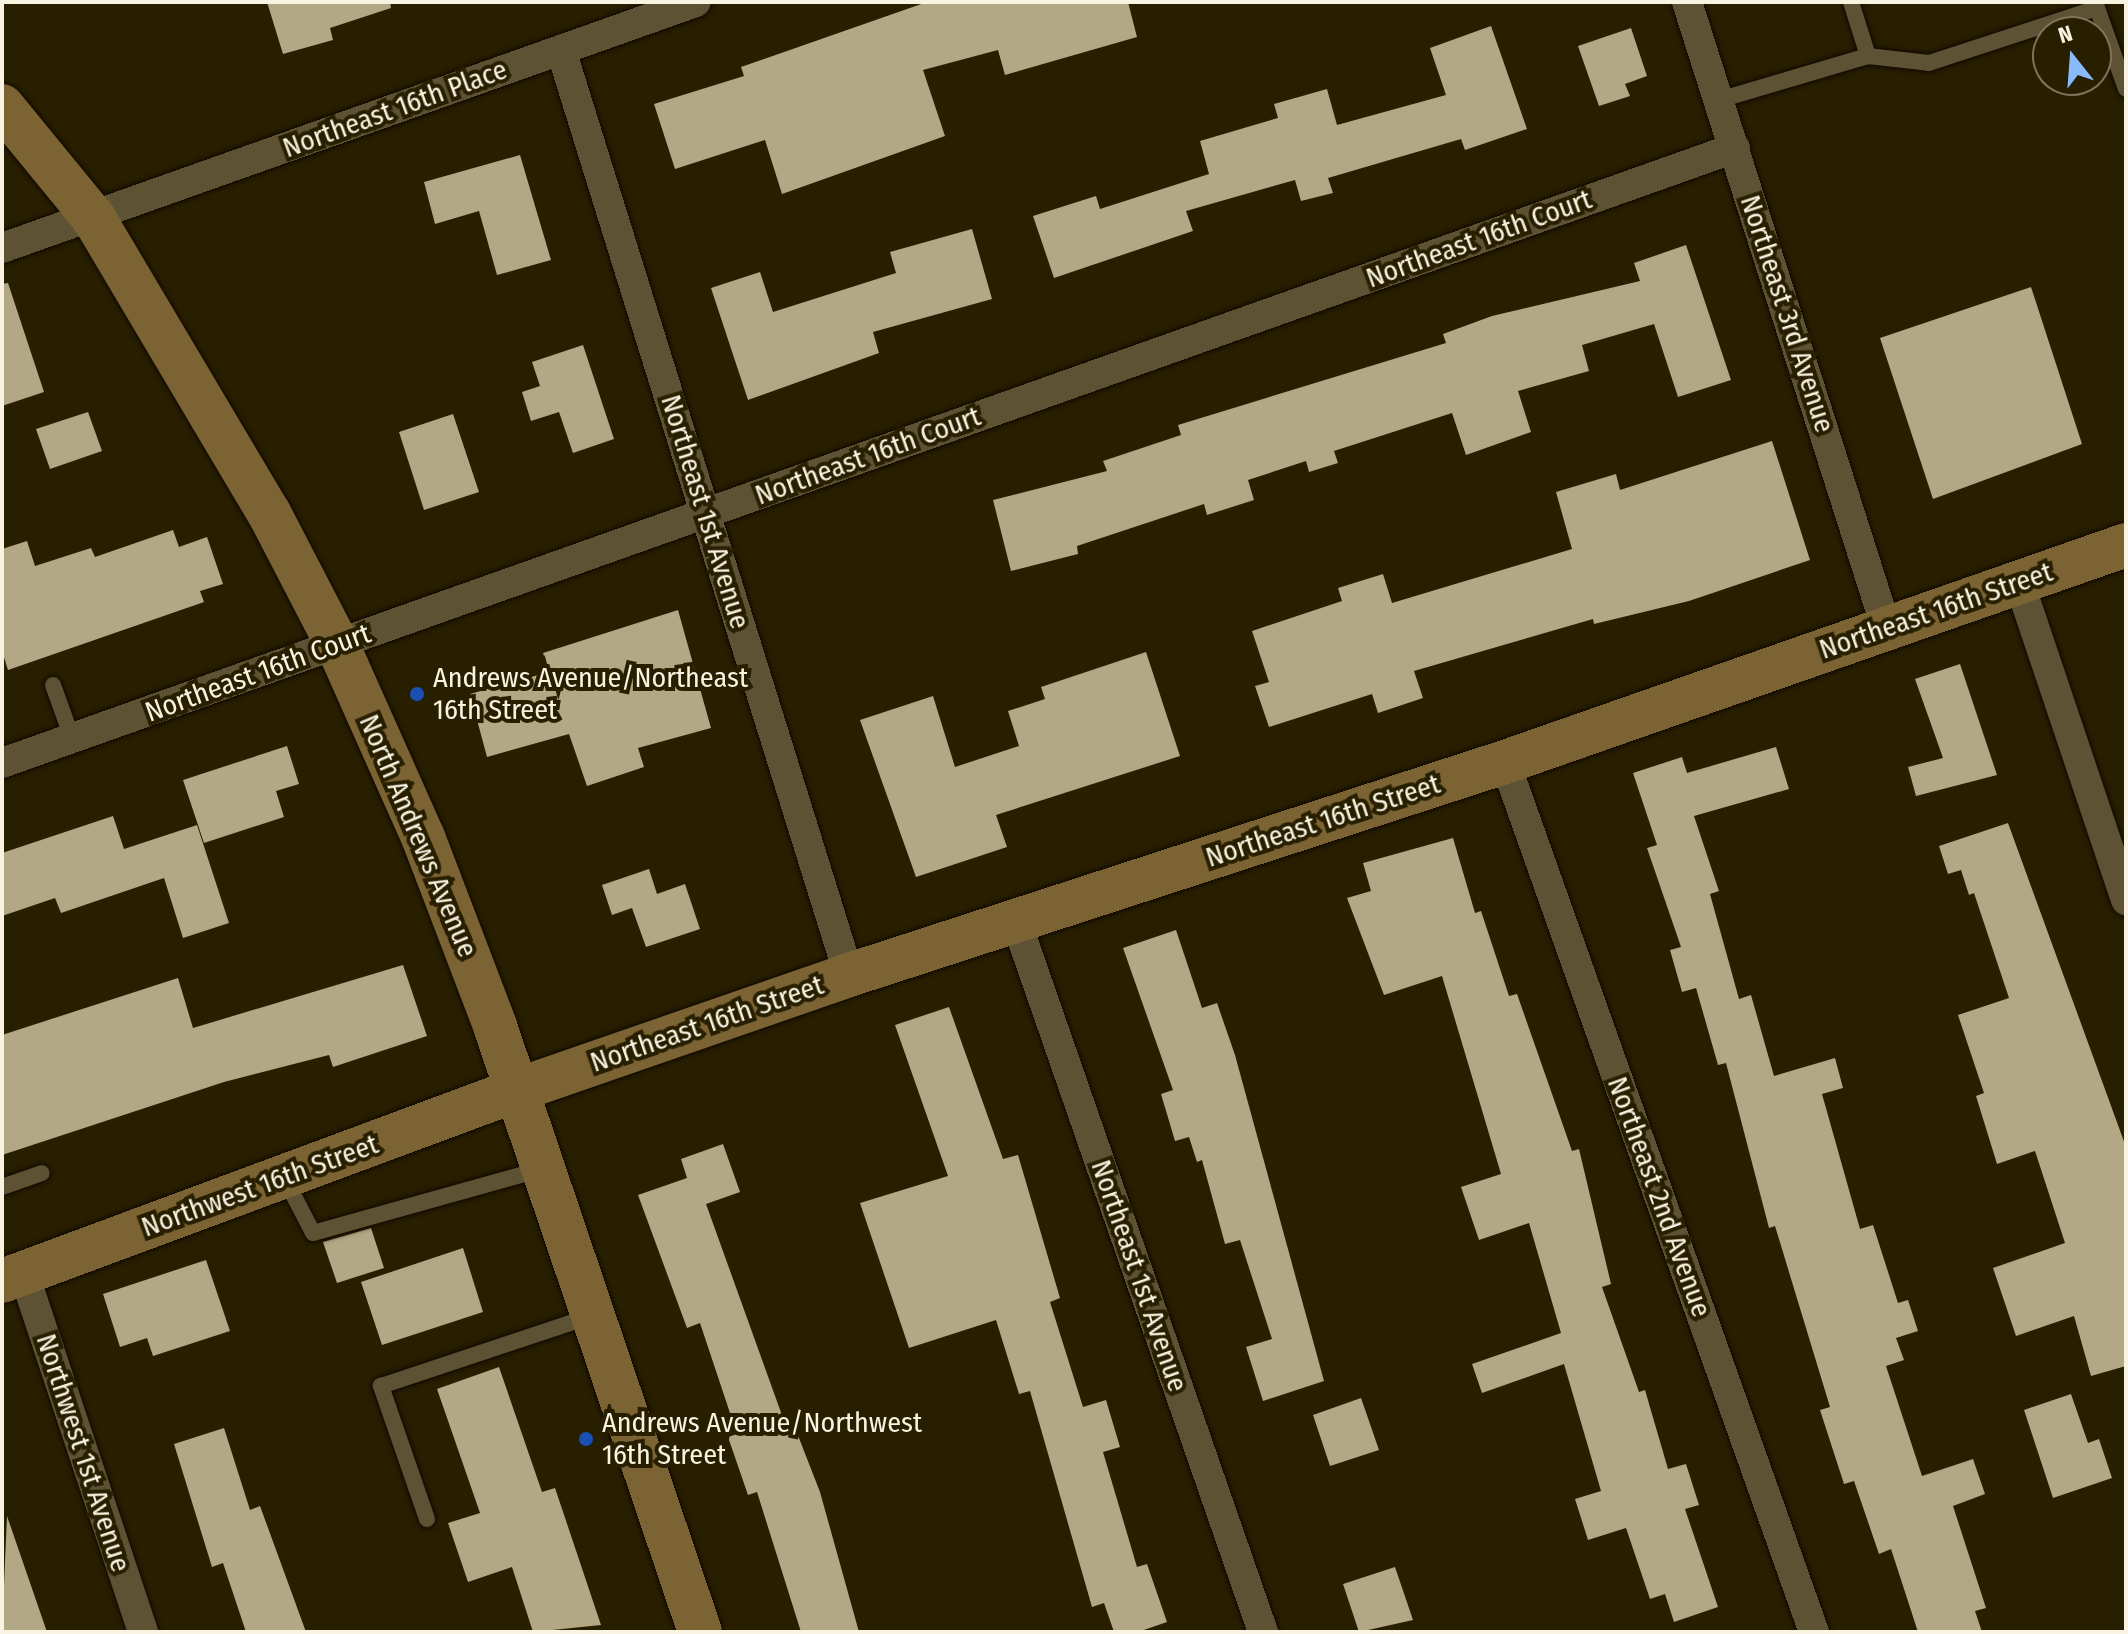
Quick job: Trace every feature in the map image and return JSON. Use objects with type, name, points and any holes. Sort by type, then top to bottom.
[{"type":"street","name":"Northeast 16th Place","points":[[2,248],[561,50],[641,11],[696,2]]},
{"type":"street","name":"Northeast 3rd Avenue","points":[[1687,2],[1886,627]]},
{"type":"street","name":"Northeast 1st Avenue","points":[[561,50],[849,975]]},
{"type":"street","name":"North Andrews Avenue","points":[[2,106],[93,217],[198,389],[337,644],[423,837],[517,1090],[700,1632]]},
{"type":"street","name":"Northeast 16th Court","points":[[2,763],[1735,148]]},
{"type":"street","name":"Northeast 16th Street","points":[[517,1090],[849,975],[1505,762],[2126,545]]},
{"type":"street","points":[[2019,582],[2126,900]]},
{"type":"street","name":"Northeast 2nd Avenue","points":[[1505,762],[1814,1632]]},
{"type":"street","name":"Northeast 1st Avenue","points":[[1016,921],[1263,1632]]},
{"type":"street","name":"Northwest 16th Street","points":[[13,1278],[517,1090]]},
{"type":"street","name":"Northwest 1st Avenue","points":[[13,1278],[143,1632]]},
{"type":"lane","points":[[1851,2],[1868,56]]},
{"type":"lane","points":[[1719,100],[1868,56],[1929,63],[2096,5],[2126,89]]},
{"type":"lane","points":[[53,685],[72,738]]},
{"type":"lane","points":[[284,1176],[313,1233],[543,1169]]},
{"type":"lane","points":[[2,1187],[42,1173]]},
{"type":"lane","points":[[427,1519],[381,1386],[594,1315]]},
{"type":"building","points":[[267,2],[390,2],[391,8],[330,28],[333,40],[283,54]]},
{"type":"building","points":[[927,2],[1128,2],[1137,37],[1005,75],[998,50],[923,70],[945,136],[782,194],[765,140],[675,169],[654,104],[744,76],[741,67]]},
{"type":"building","points":[[1491,26],[1527,129],[1465,150],[1461,139],[1328,178],[1333,193],[1301,201],[1295,180],[1186,211],[1193,231],[1054,278],[1033,216],[1096,196],[1100,209],[1209,174],[1200,141],[1278,118],[1274,104],[1327,89],[1337,125],[1446,95],[1430,48]]},
{"type":"building","points":[[1631,28],[1647,76],[1625,84],[1630,96],[1599,106],[1578,46]]},
{"type":"building","points":[[520,155],[551,260],[497,275],[479,211],[435,224],[424,182]]},
{"type":"building","points":[[972,229],[992,299],[873,332],[879,353],[748,400],[711,288],[760,272],[773,312],[896,273],[890,252]]},
{"type":"building","points":[[1686,245],[1731,380],[1678,397],[1654,324],[1582,345],[1589,371],[1518,391],[1531,432],[1466,455],[1452,413],[1334,451],[1338,463],[1309,472],[1306,461],[1248,480],[1254,500],[1207,515],[1204,504],[1077,546],[1078,554],[1011,571],[993,500],[1107,471],[1103,461],[1181,435],[1178,425],[1446,343],[1443,334],[1492,316],[1640,281],[1634,263]]},
{"type":"building","points":[[8,283],[44,392],[2,406],[2,284]]},
{"type":"building","points":[[2031,287],[2082,444],[1933,499],[1880,338]]},
{"type":"building","points":[[583,345],[614,439],[573,453],[559,412],[531,421],[522,392],[540,386],[532,362]]},
{"type":"building","points":[[88,412],[102,451],[50,469],[36,429]]},
{"type":"building","points":[[453,414],[479,492],[424,510],[399,432]]},
{"type":"building","points":[[1772,441],[1810,560],[1689,601],[1594,624],[1593,619],[1414,671],[1423,698],[1378,713],[1372,694],[1269,727],[1255,686],[1269,682],[1252,631],[1342,601],[1338,588],[1383,574],[1392,603],[1572,549],[1556,492],[1616,474],[1620,490]]},
{"type":"building","points":[[173,530],[179,547],[207,537],[223,584],[200,591],[204,602],[8,670],[2,651],[2,549],[27,541],[35,566],[91,548],[95,557]]},
{"type":"building","points":[[678,610],[711,728],[638,748],[644,767],[587,786],[569,734],[487,757],[470,694],[549,672],[543,653]]},
{"type":"building","points":[[1146,652],[1180,756],[996,815],[1007,847],[916,877],[860,720],[933,696],[955,767],[1019,746],[1008,711],[1045,699],[1041,687]]},
{"type":"building","points":[[1960,664],[1997,775],[1916,796],[1908,767],[1943,758],[1915,679]]},
{"type":"building","points":[[287,746],[299,784],[276,791],[284,817],[204,843],[183,780]]},
{"type":"building","points":[[1776,747],[1789,789],[1694,816],[1719,891],[1710,894],[1739,999],[1751,995],[1774,1076],[1835,1058],[1843,1088],[1822,1094],[1860,1229],[1873,1225],[1898,1303],[1908,1300],[1918,1331],[1896,1338],[1904,1360],[1886,1366],[1922,1476],[1973,1459],[1985,1494],[1953,1506],[1986,1608],[1975,1611],[1982,1632],[1918,1632],[1891,1549],[1879,1554],[1854,1481],[1844,1484],[1820,1410],[1830,1407],[1775,1226],[1769,1228],[1726,1063],[1718,1065],[1696,988],[1682,992],[1670,950],[1681,947],[1647,848],[1657,845],[1633,773],[1682,757],[1687,773]]},
{"type":"building","points":[[113,816],[124,849],[197,825],[229,923],[183,938],[164,878],[61,913],[55,898],[2,916],[2,853]]},
{"type":"building","points":[[2008,823],[2126,1147],[2126,1366],[2091,1376],[2074,1316],[2016,1336],[1993,1268],[2065,1243],[2035,1151],[1997,1164],[1976,1096],[1984,1093],[1958,1015],[2009,998],[1974,893],[1969,895],[1961,870],[1948,874],[1939,846]]},
{"type":"building","points":[[1453,838],[1475,913],[1481,911],[1509,996],[1517,994],[1572,1151],[1579,1149],[1611,1284],[1602,1287],[1639,1392],[1645,1390],[1668,1469],[1686,1464],[1699,1505],[1685,1509],[1718,1607],[1674,1622],[1665,1594],[1650,1599],[1626,1528],[1588,1540],[1575,1499],[1601,1491],[1564,1364],[1482,1393],[1472,1364],[1561,1333],[1529,1223],[1479,1240],[1461,1187],[1501,1174],[1442,976],[1384,995],[1347,898],[1371,891],[1363,863]]},
{"type":"building","points":[[649,869],[657,894],[685,884],[700,929],[646,947],[632,908],[612,915],[602,885]]},
{"type":"building","points":[[1176,930],[1202,1008],[1217,1003],[1235,1055],[1324,1381],[1263,1401],[1246,1347],[1272,1339],[1240,1240],[1225,1244],[1202,1160],[1197,1162],[1189,1137],[1175,1141],[1161,1094],[1173,1090],[1123,948]]},
{"type":"building","points":[[403,965],[427,1036],[333,1067],[329,1055],[224,1082],[2,1155],[2,1035],[178,978],[193,1028]]},
{"type":"building","points":[[949,1007],[1003,1159],[1018,1155],[1060,1298],[1050,1302],[1083,1407],[1106,1400],[1120,1447],[1103,1452],[1137,1567],[1147,1564],[1167,1622],[1138,1632],[1114,1632],[1104,1603],[1092,1607],[1030,1391],[1019,1394],[996,1320],[909,1348],[860,1203],[948,1176],[895,1025]]},
{"type":"building","points":[[723,1144],[740,1192],[706,1204],[783,1418],[790,1415],[820,1492],[859,1632],[801,1632],[757,1492],[748,1495],[728,1437],[737,1434],[700,1323],[687,1328],[638,1195],[687,1178],[681,1159]]},
{"type":"building","points":[[371,1228],[384,1268],[337,1283],[323,1242]]},
{"type":"building","points":[[463,1248],[483,1312],[382,1345],[361,1282]]},
{"type":"building","points":[[206,1260],[230,1331],[153,1356],[147,1338],[120,1347],[103,1294]]},
{"type":"building","points":[[499,1367],[542,1492],[555,1488],[601,1625],[533,1632],[512,1567],[468,1582],[448,1523],[480,1513],[437,1389]]},
{"type":"building","points":[[2071,1394],[2088,1443],[2099,1439],[2112,1478],[2053,1498],[2024,1410]]},
{"type":"building","points":[[1361,1398],[1379,1450],[1330,1466],[1313,1415]]},
{"type":"building","points":[[224,1428],[250,1510],[260,1506],[306,1632],[246,1632],[223,1563],[212,1567],[174,1444]]},
{"type":"building","points":[[7,1516],[47,1632],[2,1632]]},
{"type":"building","points":[[1395,1567],[1413,1620],[1359,1632],[1343,1584]]},
{"type":"place","name":"Andrews Avenue/Northeast 16th Street","points":[[417,694]]},
{"type":"place","name":"Andrews Avenue/Northwest 16th Street","points":[[586,1439]]}]
